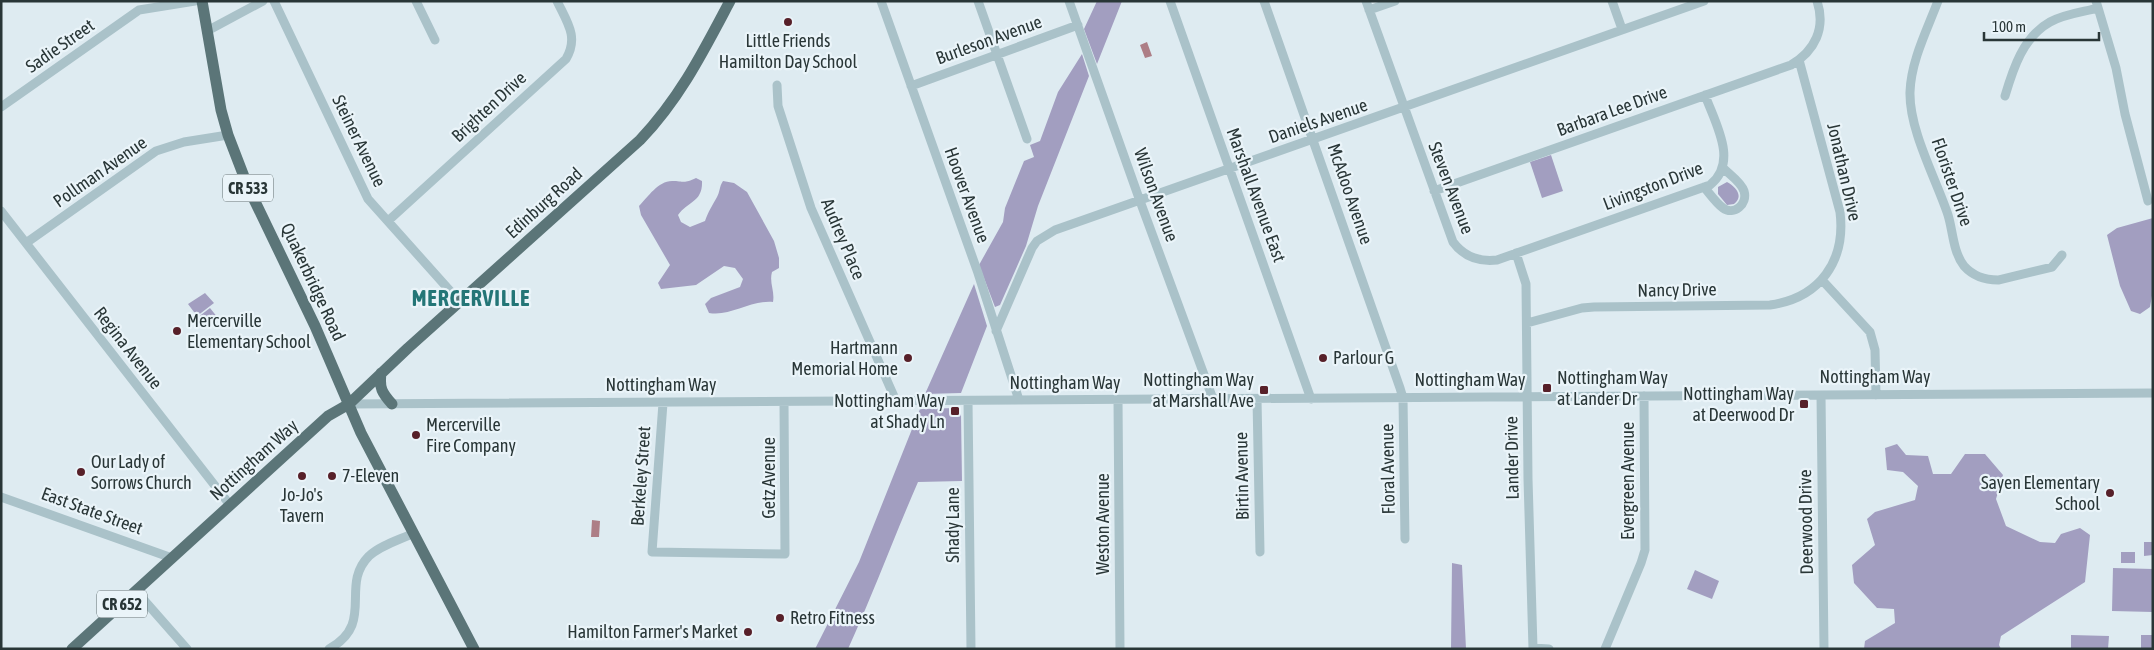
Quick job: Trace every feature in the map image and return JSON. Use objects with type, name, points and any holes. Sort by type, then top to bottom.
[{"type":"main road","name":"Quakerbridge Road","points":[[202,1],[214,76],[228,135],[248,187],[315,326],[349,404]]},
{"type":"main road","name":"Edinburg Road","points":[[349,404],[655,125],[692,74],[730,1]]},
{"type":"main road","points":[[381,373],[380,386],[383,394],[392,404]]},
{"type":"main road","name":"Nottingham Way","points":[[72,649],[328,416],[349,404]]},
{"type":"main road","name":"CR 533","points":[[349,404],[361,433],[474,649]]},
{"type":"street","name":"Sadie Street","points":[[1,107],[139,10],[195,1]]},
{"type":"street","points":[[207,31],[263,1]]},
{"type":"street","name":"Steiner Avenue","points":[[274,1],[368,200],[460,302]]},
{"type":"street","points":[[416,1],[434,40]]},
{"type":"street","name":"Brighten Drive","points":[[388,221],[566,59],[571,51],[573,41],[557,1]]},
{"type":"street","name":"Hoover Avenue","points":[[881,1],[1019,400]]},
{"type":"street","points":[[978,1],[1027,139]]},
{"type":"street","name":"Wilson Avenue","points":[[1070,1],[1140,201],[1213,399]]},
{"type":"street","name":"Marshall Avenue East","points":[[1170,1],[1311,398]]},
{"type":"street","name":"McAdoo Avenue","points":[[1264,1],[1403,398]]},
{"type":"street","points":[[1367,6],[1395,1]]},
{"type":"street","points":[[1612,1],[1622,29]]},
{"type":"street","name":"Daniels Avenue","points":[[996,331],[1032,248],[1037,241],[1055,230],[1704,1]]},
{"type":"street","points":[[1799,60],[1807,53],[1819,36],[1821,18],[1817,1]]},
{"type":"street","name":"Florister Drive","points":[[1938,1],[1913,69],[1911,106],[1929,166],[1949,218],[1958,256],[1968,270],[1975,275],[1990,280],[1998,280],[2052,267],[2062,255]]},
{"type":"street","points":[[2005,96],[2025,46],[2040,29],[2050,22],[2097,4],[2116,68],[2125,114],[2148,201]]},
{"type":"street","name":"Steven Avenue","points":[[1367,6],[1453,242],[1463,253],[1479,260],[1487,261],[1516,253]]},
{"type":"street","name":"Burleson Avenue","points":[[911,86],[1078,25]]},
{"type":"street","name":"Barbara Lee Drive","points":[[1434,191],[1799,60]]},
{"type":"street","name":"Jonathan Drive","points":[[1799,60],[1842,225],[1839,249],[1822,280]]},
{"type":"street","name":"Audrey Place","points":[[777,85],[778,106],[811,208],[896,401]]},
{"type":"street","name":"Livingston Drive","points":[[1516,253],[1704,188],[1716,179],[1723,168],[1723,145],[1705,95]]},
{"type":"street","name":"Pollman Avenue","points":[[26,243],[156,151],[184,142],[228,135]]},
{"type":"street","points":[[1704,188],[1722,207],[1728,210],[1742,205],[1744,191],[1723,168]]},
{"type":"street","name":"Regina Avenue","points":[[1,211],[230,505]]},
{"type":"street","name":"Lander Drive","points":[[1516,253],[1526,284],[1533,648],[1549,649]]},
{"type":"street","points":[[1822,280],[1870,332],[1875,350],[1876,395]]},
{"type":"street","name":"Nancy Drive","points":[[1527,323],[1582,308],[1594,307],[1770,306],[1804,295],[1822,280]]},
{"type":"street","name":"Nottingham Way","points":[[349,404],[2153,393]]},
{"type":"street","name":"Deerwood Drive","points":[[1821,395],[1824,649]]},
{"type":"street","name":"Evergreen Avenue","points":[[1605,649],[1641,563],[1644,550],[1644,396]]},
{"type":"street","name":"Floral Avenue","points":[[1403,398],[1405,539]]},
{"type":"street","name":"Birtin Avenue","points":[[1257,399],[1260,552]]},
{"type":"street","name":"Weston Avenue","points":[[1118,400],[1120,649]]},
{"type":"street","name":"Shady Lane","points":[[968,401],[971,649]]},
{"type":"street","name":"Getz Avenue","points":[[652,552],[785,554],[784,402]]},
{"type":"street","name":"Berkeley Street","points":[[652,552],[663,403]]},
{"type":"street","name":"East State Street","points":[[1,497],[172,558]]},
{"type":"street","points":[[335,647],[355,620],[356,580],[363,563],[377,550],[414,533]]},
{"type":"street","points":[[136,591],[187,649]]},
{"type":"shaded area","points":[[1097,1],[1122,1],[1097,64],[1084,29]]},
{"type":"shaded area","points":[[1147,42],[1152,56],[1145,58],[1140,45]]},
{"type":"shaded area","points":[[1082,54],[1089,76],[1038,206],[1026,246],[1000,305],[995,307],[979,265],[1003,222],[1005,208],[1024,161],[1034,157],[1030,145],[1040,141],[1058,92]]},
{"type":"shaded area","points":[[1551,155],[1563,191],[1542,198],[1530,162]]},
{"type":"shaded area","points":[[696,178],[702,181],[702,188],[694,201],[678,215],[681,222],[690,227],[705,221],[723,181],[734,183],[747,192],[774,241],[779,258],[779,268],[772,272],[771,276],[773,302],[756,303],[725,313],[709,313],[705,304],[711,298],[740,287],[743,279],[735,268],[724,266],[696,285],[661,289],[658,283],[670,265],[641,215],[639,206],[662,184],[672,181],[686,182]]},
{"type":"shaded area","points":[[1727,182],[1733,186],[1739,195],[1734,204],[1727,205],[1718,194],[1718,187]]},
{"type":"shaded area","points":[[2153,218],[2153,290],[2150,307],[2140,314],[2131,311],[2120,286],[2107,235],[2117,228]]},
{"type":"shaded area","points":[[974,284],[987,326],[961,393],[925,394]]},
{"type":"shaded area","points":[[205,293],[214,303],[197,316],[188,304]]},
{"type":"shaded area","points":[[210,308],[218,318],[205,328],[197,318]]},
{"type":"shaded area","points":[[956,408],[960,411],[961,415],[962,481],[918,482],[848,649],[815,649],[859,562],[920,409]]},
{"type":"shaded area","points":[[1897,444],[1906,455],[1928,456],[1933,474],[1951,474],[1965,454],[1985,454],[2003,475],[1996,499],[2006,526],[2040,542],[2055,543],[2061,534],[2080,528],[2090,535],[2085,582],[2001,636],[1999,645],[2001,649],[1864,649],[1865,641],[1895,623],[1894,609],[1877,608],[1854,583],[1852,565],[1875,545],[1867,519],[1875,512],[1915,500],[1918,486],[1903,472],[1887,470],[1885,448]]},
{"type":"shaded area","points":[[592,520],[600,521],[599,537],[591,537]]},
{"type":"shaded area","points":[[2144,542],[2153,542],[2153,555],[2144,556]]},
{"type":"shaded area","points":[[2121,552],[2135,552],[2135,563],[2121,563]]},
{"type":"shaded area","points":[[1452,563],[1462,565],[1466,649],[1451,649]]},
{"type":"shaded area","points":[[2113,568],[2153,569],[2153,612],[2112,611]]},
{"type":"shaded area","points":[[1695,570],[1719,581],[1712,599],[1687,589]]},
{"type":"shaded area","points":[[2071,635],[2109,636],[2108,649],[2071,649]]},
{"type":"shaded area","points":[[2141,635],[2153,635],[2153,649],[2141,649]]},
{"type":"place","name":"Little Friends Hamilton Day School","points":[[788,22]]},
{"type":"place","name":"Mercerville Elementary School","points":[[177,331]]},
{"type":"place","name":"Hartmann Memorial Home","points":[[908,358]]},
{"type":"place","name":"Parlour G","points":[[1323,358]]},
{"type":"place","name":"Nottingham Way at Lander Dr","points":[[1547,388]]},
{"type":"place","name":"Nottingham Way at Marshall Ave","points":[[1264,390]]},
{"type":"place","name":"Nottingham Way at Deerwood Dr","points":[[1804,404]]},
{"type":"place","name":"Nottingham Way at Shady Ln","points":[[955,411]]},
{"type":"place","name":"Mercerville Fire Company","points":[[416,435]]},
{"type":"place","name":"Our Lady of Sorrows Church","points":[[81,472]]},
{"type":"place","name":"Jo-Jo's Tavern","points":[[302,476]]},
{"type":"place","name":"7-Eleven","points":[[332,476]]},
{"type":"place","name":"Sayen Elementary School","points":[[2110,493]]},
{"type":"place","name":"Retro Fitness","points":[[780,618]]},
{"type":"place","name":"Hamilton Farmer's Market","points":[[748,632]]},
{"type":"district","name":"MERCERVILLE","points":[[471,298]]}]
